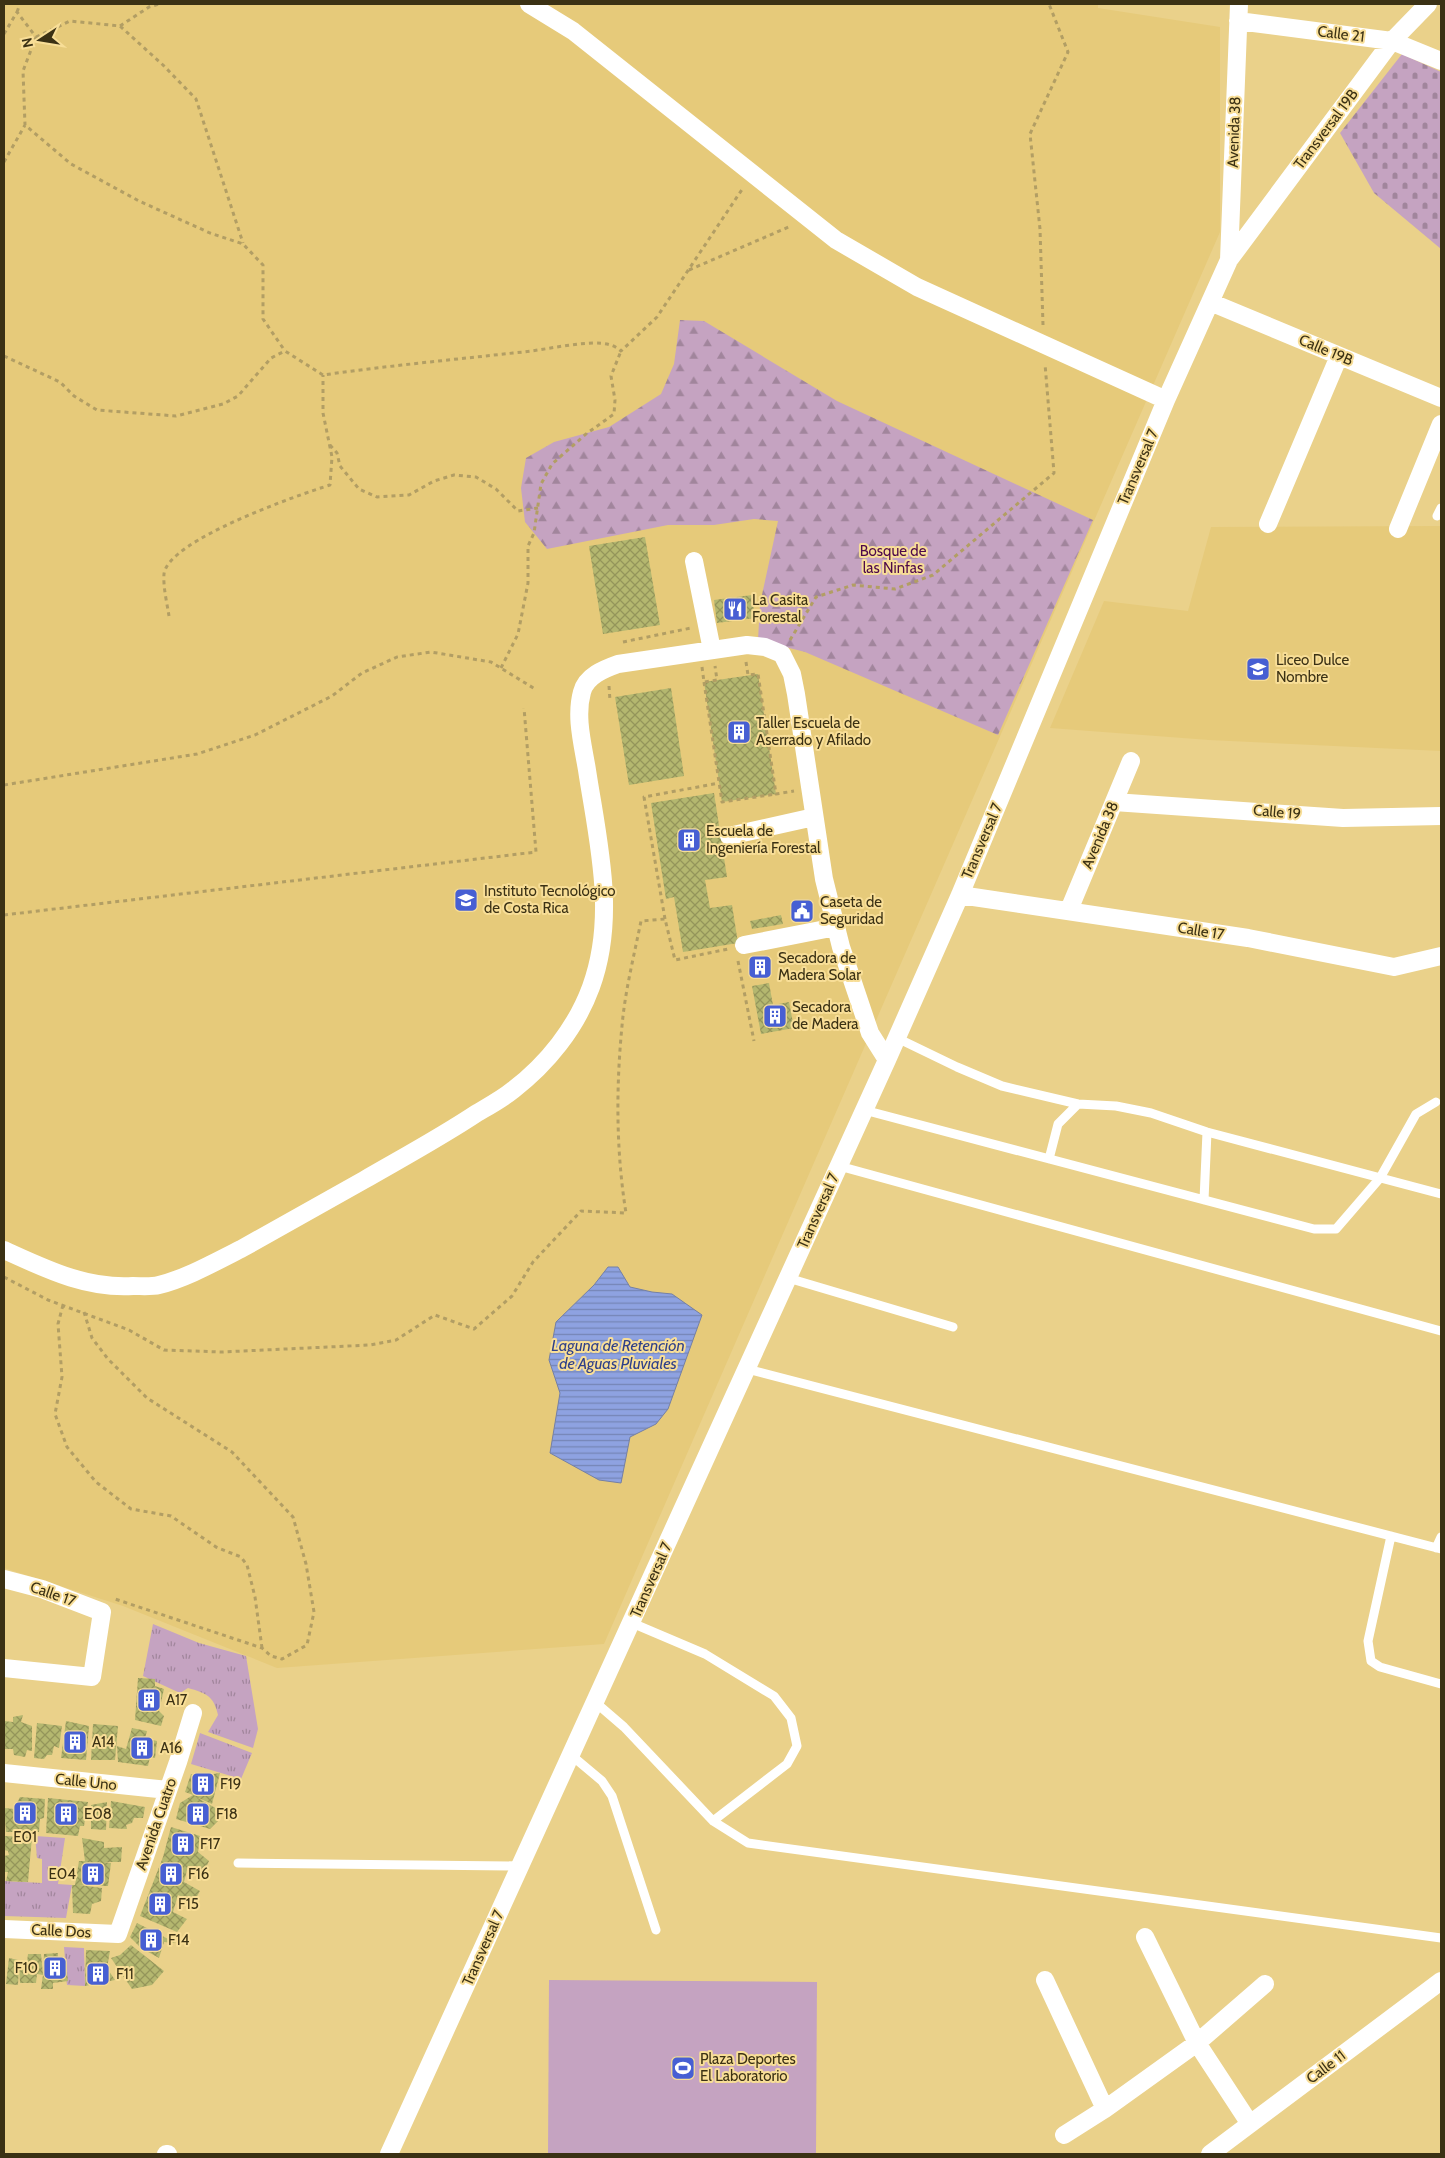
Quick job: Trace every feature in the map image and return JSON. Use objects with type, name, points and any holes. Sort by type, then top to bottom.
[{"type":"street","points":[[529,4],[574,31],[836,240],[917,287],[1166,400]]},
{"type":"street","name":"Transversal 19B","points":[[1229,260],[1392,40],[1428,4]]},
{"type":"street","name":"Calle 21","points":[[1238,12],[1392,40],[1441,61]]},
{"type":"street","name":"Avenida 38","points":[[1229,260],[1238,12]]},
{"type":"street","name":"Transversal 7","points":[[389,2154],[897,1038],[960,895],[1166,400],[1229,260]]},
{"type":"street","name":"Calle 19B","points":[[1210,302],[1441,398]]},
{"type":"street","points":[[1268,524],[1339,356]]},
{"type":"street","points":[[1398,529],[1441,424]]},
{"type":"street","points":[[694,561],[713,655]]},
{"type":"street","points":[[4,1250],[54,1273],[84,1283],[115,1287],[158,1285],[209,1265],[295,1220],[462,1123],[512,1090],[552,1054],[574,1022],[591,987],[602,948],[606,910],[601,861],[581,734],[580,704],[583,689],[591,678],[604,669],[618,664],[713,655],[747,645],[765,647],[782,654],[792,674],[796,694],[824,879],[836,927],[870,1033],[887,1060]]},
{"type":"street","name":"Avenida 38","points":[[1069,910],[1131,761]]},
{"type":"street","name":"Calle 19","points":[[1114,802],[1343,818],[1441,816]]},
{"type":"street","points":[[729,836],[814,816]]},
{"type":"street","name":"Calle 17","points":[[960,895],[1248,938],[1394,967],[1441,956]]},
{"type":"street","points":[[740,946],[836,927]]},
{"type":"street","name":"Calle 17","points":[[4,1580],[105,1604]]},
{"type":"street","points":[[4,1668],[92,1677],[105,1604]]},
{"type":"street","name":"Avenida Cuatro","points":[[118,1934],[168,1790],[192,1713]]},
{"type":"street","name":"Calle Uno","points":[[4,1773],[168,1790]]},
{"type":"street","name":"Calle Dos","points":[[4,1929],[118,1934]]},
{"type":"street","points":[[1145,1937],[1197,2043],[1250,2124]]},
{"type":"street","points":[[1045,1980],[1105,2109]]},
{"type":"street","name":"Calle 11","points":[[1210,2154],[1441,1981]]},
{"type":"street","points":[[1064,2135],[1105,2109],[1197,2043],[1265,1984]]},
{"type":"lane","points":[[897,1038],[1002,1086],[1078,1104],[1116,1106],[1150,1113],[1207,1132],[1441,1194]]},
{"type":"lane","points":[[864,1110],[1314,1229],[1336,1229],[1380,1178],[1416,1114],[1436,1102]]},
{"type":"lane","points":[[1049,1159],[1058,1124],[1078,1104]]},
{"type":"lane","points":[[1204,1200],[1207,1132]]},
{"type":"lane","points":[[839,1166],[1441,1331]]},
{"type":"lane","points":[[788,1278],[953,1327]]},
{"type":"lane","points":[[747,1369],[1439,1549],[1441,1538]]},
{"type":"lane","points":[[1391,1536],[1368,1641],[1371,1661],[1380,1667],[1441,1684]]},
{"type":"lane","points":[[632,1623],[705,1654],[774,1696],[790,1718],[797,1746],[787,1764],[713,1821]]},
{"type":"lane","points":[[595,1702],[624,1727],[713,1821],[748,1843],[1441,1938]]},
{"type":"lane","points":[[571,1755],[602,1781],[612,1796],[656,1930]]},
{"type":"lane","points":[[238,1863],[520,1866]]},
{"type":"path","points":[[4,34],[20,4]]},
{"type":"path","points":[[120,26],[149,7],[159,4]]},
{"type":"path","points":[[782,654],[816,597],[853,585],[895,589],[933,575],[1054,473],[1043,344],[1040,229],[1030,134],[1068,52],[1049,4]]},
{"type":"path","points":[[16,12],[36,37]]},
{"type":"path","points":[[4,162],[25,125],[24,71],[36,37],[70,21],[120,26],[196,98],[243,244],[263,265],[263,319],[285,351],[323,375],[397,364],[532,351],[560,345],[595,343],[614,345],[621,352]]},
{"type":"path","points":[[25,125],[70,164],[148,205],[210,233],[243,244]]},
{"type":"path","points":[[501,668],[518,634],[528,583],[528,546],[534,533],[541,484],[552,464],[586,434],[614,414],[615,400],[612,376],[621,352],[657,317],[737,198],[751,172]]},
{"type":"path","points":[[688,270],[809,218]]},
{"type":"path","points":[[4,356],[60,382],[74,396],[97,410],[176,416],[223,404],[238,396],[271,358],[285,351]]},
{"type":"path","points":[[169,616],[164,573],[172,558],[223,527],[254,512],[290,497],[330,485],[332,457],[323,412],[323,375]]},
{"type":"path","points":[[329,444],[337,453],[340,466],[359,489],[377,497],[409,495],[434,481],[454,475],[476,477],[496,489],[518,511],[538,508]]},
{"type":"path","points":[[623,642],[707,625]]},
{"type":"path","points":[[4,784],[197,754],[255,735],[332,696],[362,673],[397,657],[431,652],[491,662],[535,689]]},
{"type":"path","points":[[704,682],[717,680],[713,655]]},
{"type":"path","points":[[745,656],[748,675],[758,674],[776,794]]},
{"type":"path","points":[[702,664],[722,802],[801,789]]},
{"type":"path","points":[[610,701],[608,684],[615,682]]},
{"type":"path","points":[[4,915],[536,852],[524,708]]},
{"type":"path","points":[[719,783],[644,796],[665,919],[675,960],[740,946],[754,1041]]},
{"type":"path","points":[[4,1277],[48,1300],[129,1330],[164,1350],[222,1352],[370,1345],[396,1340],[435,1315],[474,1329],[512,1296],[533,1262],[581,1211],[626,1213],[619,1170],[618,1087],[622,1025],[641,921],[665,919]]},
{"type":"path","points":[[63,1304],[58,1324],[62,1377],[55,1414],[67,1447],[96,1482],[131,1509],[171,1516],[216,1547],[241,1557],[247,1565],[251,1581],[262,1648]]},
{"type":"path","points":[[84,1312],[92,1338],[108,1359],[147,1398],[232,1452],[293,1517],[306,1564],[314,1612],[307,1644],[282,1659],[271,1656],[262,1648],[105,1604]]},
{"type":"shaded area","name":"Instituto Tecnológico de Costa Rica","points":[[4,4],[1098,4],[1098,8],[1220,27],[1220,232],[604,1644],[277,1668],[123,1606],[4,1568]]},
{"type":"shaded area","name":"Liceo Dulce Nombre","points":[[1441,526],[1441,751],[1209,740],[1050,728],[1104,601],[1188,611],[1211,527]]},
{"type":"green space","points":[[1402,54],[1441,72],[1441,249],[1374,193],[1340,133]]},
{"type":"green space","name":"Bosque de las Ninfas","points":[[680,320],[704,321],[837,401],[1093,520],[998,735],[805,652],[758,640],[760,604],[778,521],[754,519],[714,525],[668,525],[547,549],[525,522],[521,488],[526,458],[554,442],[609,427],[661,394],[674,364]]},
{"type":"green space","points":[[153,1624],[199,1643],[246,1656],[258,1729],[253,1748],[208,1732],[218,1715],[214,1703],[208,1696],[188,1688],[180,1693],[143,1676]]},
{"type":"green space","points":[[200,1733],[252,1753],[241,1779],[191,1764]]},
{"type":"green space","points":[[35,1836],[65,1838],[58,1884],[72,1885],[66,1918],[4,1916],[4,1881],[42,1883],[42,1859],[37,1858]]},
{"type":"green space","points":[[64,1947],[84,1948],[85,1986],[67,1985]]},
{"type":"green space","name":"Plaza Deportes El Laboratorio","points":[[549,1980],[817,1982],[816,2154],[548,2154]]},
{"type":"water","name":"Laguna de Retención de Aguas Pluviales","points":[[608,1267],[618,1267],[630,1287],[672,1294],[702,1315],[668,1409],[656,1424],[630,1437],[621,1483],[599,1480],[550,1453],[560,1393],[549,1360],[556,1322],[594,1285]]},
{"type":"building","points":[[645,537],[660,625],[603,634],[589,546]]},
{"type":"building","name":"La Casita Forestal","points":[[752,595],[755,618],[717,623],[714,600]]},
{"type":"building","name":"Taller Escuela de Aserrado y Afilado","points":[[758,674],[776,794],[722,802],[704,682]]},
{"type":"building","points":[[671,688],[684,776],[629,785],[615,697]]},
{"type":"building","name":"Escuela de Ingeniería Forestal","points":[[714,793],[727,877],[705,880],[710,908],[732,905],[738,943],[683,952],[674,897],[666,899],[651,803]]},
{"type":"building","name":"Caseta de Seguridad","points":[[810,901],[813,918],[795,921],[792,904]]},
{"type":"building","points":[[781,915],[783,924],[752,929],[750,921]]},
{"type":"building","name":"Secadora de Madera Solar","points":[[767,958],[769,972],[754,975],[751,961]]},
{"type":"building","name":"Secadora de Madera","points":[[769,983],[773,1005],[789,1002],[794,1028],[761,1034],[752,986]]},
{"type":"building","name":"A17","points":[[138,1678],[155,1679],[155,1686],[164,1689],[159,1711],[164,1716],[161,1726],[135,1720]]},
{"type":"building","points":[[23,1715],[21,1722],[32,1726],[32,1751],[27,1750],[25,1757],[14,1755],[13,1749],[4,1749],[4,1721],[13,1722],[13,1717]]},
{"type":"building","name":"A14","points":[[66,1721],[89,1726],[86,1760],[61,1758]]},
{"type":"building","points":[[37,1723],[62,1726],[59,1748],[54,1746],[52,1755],[47,1755],[44,1759],[34,1758]]},
{"type":"building","points":[[93,1724],[118,1726],[115,1760],[91,1760]]},
{"type":"building","name":"A16","points":[[132,1728],[147,1731],[145,1738],[157,1741],[155,1758],[150,1757],[148,1766],[118,1762],[117,1746],[126,1749]]},
{"type":"building","points":[[220,1773],[212,1804],[196,1797],[219,1810],[218,1821],[210,1829],[176,1819],[180,1803],[193,1795],[185,1792],[191,1774],[199,1776]]},
{"type":"building","name":"E01","points":[[20,1797],[45,1799],[44,1818],[40,1819],[39,1832],[6,1832],[4,1808],[14,1809]]},
{"type":"building","name":"E08","points":[[48,1798],[88,1802],[84,1826],[80,1826],[78,1836],[46,1833]]},
{"type":"building","points":[[111,1801],[145,1807],[143,1818],[134,1818],[132,1823],[126,1825],[127,1829],[109,1828]]},
{"type":"building","points":[[107,1802],[106,1830],[91,1829],[91,1805]]},
{"type":"building","points":[[171,1827],[200,1836],[198,1852],[209,1861],[204,1872],[188,1866],[184,1882],[200,1891],[194,1902],[178,1895],[173,1912],[187,1919],[177,1932],[140,1916],[163,1857]]},
{"type":"building","points":[[4,1836],[32,1837],[28,1882],[6,1881],[8,1872],[4,1872],[4,1856],[9,1855],[8,1851],[4,1850]]},
{"type":"building","points":[[82,1838],[104,1842],[104,1848],[122,1847],[121,1862],[104,1862],[111,1863],[108,1886],[79,1885],[102,1888],[101,1901],[92,1904],[90,1914],[73,1913],[72,1885],[75,1885],[79,1861],[85,1861]]},
{"type":"building","name":"F14","points":[[137,1923],[176,1943],[164,1942],[159,1958],[141,1948],[130,1937]]},
{"type":"building","points":[[131,1945],[164,1971],[152,1985],[132,1989],[111,1958],[120,1955]]},
{"type":"building","name":"F11","points":[[86,1950],[110,1951],[107,1968],[115,1980],[85,1986]]},
{"type":"building","name":"F10","points":[[58,1953],[58,1962],[66,1962],[68,1981],[53,1983],[53,1989],[41,1989],[44,1954]]},
{"type":"building","name":"F10","points":[[28,1954],[41,1954],[43,1975],[37,1974],[36,1983],[20,1983],[19,1967],[18,1985],[6,1984],[9,1958],[27,1962]]},
{"type":"place","name":"La Casita Forestal","points":[[735,609]]},
{"type":"place","name":"Liceo Dulce Nombre","points":[[1258,669]]},
{"type":"place","name":"Taller Escuela de Aserrado y Afilado","points":[[739,732]]},
{"type":"place","name":"Escuela de Ingeniería Forestal","points":[[689,840]]},
{"type":"place","name":"Instituto Tecnológico de Costa Rica","points":[[466,900]]},
{"type":"place","name":"Caseta de Seguridad","points":[[802,911]]},
{"type":"place","name":"Secadora de Madera Solar","points":[[760,967]]},
{"type":"place","name":"Secadora de Madera","points":[[775,1016]]},
{"type":"place","name":"A17","points":[[149,1700]]},
{"type":"place","name":"A14","points":[[75,1742]]},
{"type":"place","name":"A16","points":[[142,1748]]},
{"type":"place","name":"F19","points":[[203,1784]]},
{"type":"place","name":"E01","points":[[25,1813]]},
{"type":"place","name":"E08","points":[[66,1814]]},
{"type":"place","name":"F18","points":[[198,1814]]},
{"type":"place","name":"F17","points":[[183,1844]]},
{"type":"place","name":"E04","points":[[93,1874]]},
{"type":"place","name":"F16","points":[[171,1874]]},
{"type":"place","name":"F15","points":[[160,1904]]},
{"type":"place","name":"F14","points":[[151,1940]]},
{"type":"place","name":"F10","points":[[55,1968]]},
{"type":"place","name":"F11","points":[[98,1974]]},
{"type":"place","name":"Plaza Deportes El Laboratorio","points":[[683,2068]]}]
